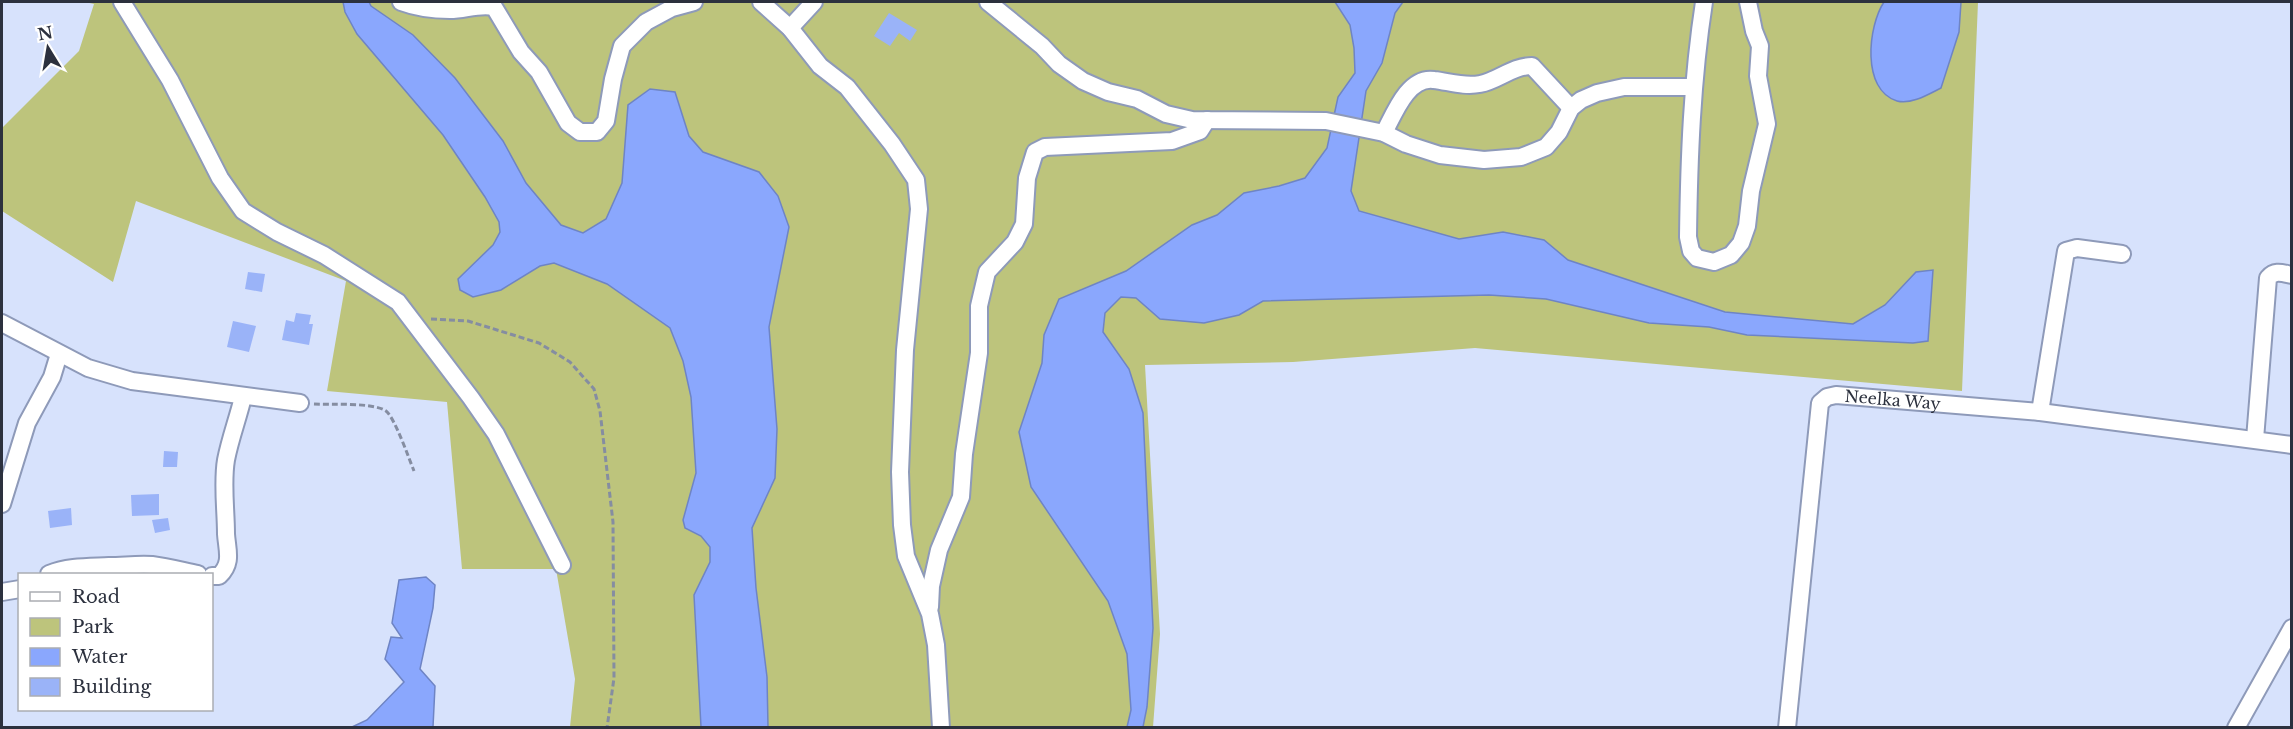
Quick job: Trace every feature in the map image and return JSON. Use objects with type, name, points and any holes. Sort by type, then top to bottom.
[{"type":"street","points":[[122,2],[170,80],[220,178],[243,211],[277,232],[324,255],[398,302],[496,434],[562,565]]},
{"type":"street","points":[[401,2],[417,7],[452,10],[481,5],[494,7],[521,52],[539,72],[568,123],[580,132],[597,132],[606,121],[613,79],[622,46],[646,22],[672,8],[694,2]]},
{"type":"street","points":[[761,2],[790,28],[820,66],[847,87],[892,144],[916,180],[919,209],[905,350],[900,493],[906,556],[930,614],[936,645],[941,728]]},
{"type":"street","points":[[790,28],[814,2]]},
{"type":"street","points":[[988,2],[1042,46],[1059,64],[1083,81],[1108,92],[1137,99],[1166,114],[1192,120],[1326,121],[1376,131],[1440,155],[1484,160],[1521,157],[1546,147],[1559,132],[1571,108],[1581,100],[1598,93],[1624,87],[1692,87]]},
{"type":"street","points":[[1704,2],[1692,87],[1688,237],[1691,251],[1697,258],[1713,262],[1731,255],[1741,243],[1747,226],[1751,191],[1767,124],[1758,76],[1760,46],[1754,31],[1748,2]]},
{"type":"street","points":[[1376,131],[1418,82],[1432,79],[1457,85],[1481,84],[1522,66],[1532,66],[1571,108]]},
{"type":"street","points":[[930,614],[931,586],[939,550],[961,497],[964,454],[979,353],[979,306],[987,272],[1015,242],[1024,224],[1027,178],[1035,152],[1045,147],[1055,146],[1172,141],[1200,131],[1207,120]]},
{"type":"street","points":[[2040,412],[2066,251],[2077,248],[2122,254]]},
{"type":"street","points":[[2255,439],[2268,278],[2273,273],[2279,272],[2292,275]]},
{"type":"street","points":[[2,323],[88,368],[132,381],[300,403]]},
{"type":"street","points":[[2,504],[27,423],[52,377],[59,354]]},
{"type":"street","name":"Neelka Way","points":[[1787,728],[1820,403],[1827,398],[1836,395],[2040,412],[2292,444]]},
{"type":"street","points":[[213,576],[219,576],[225,571],[230,556],[226,538],[226,461],[243,397]]},
{"type":"street","points":[[52,573],[95,565],[107,567],[134,565],[192,573]]},
{"type":"street","points":[[2,592],[18,588]]},
{"type":"street","points":[[2236,728],[2292,628]]},
{"type":"path","points":[[430,318],[468,321],[538,343],[570,362],[594,389],[600,411],[613,522],[614,678],[607,728]]},
{"type":"path","points":[[300,403],[375,407],[386,411],[393,421],[414,471]]},
{"type":"green space","points":[[85,2],[1978,2],[1962,391],[1475,348],[1293,362],[1145,365],[1160,634],[1153,727],[570,727],[575,679],[556,569],[462,569],[447,402],[327,391],[346,281],[136,201],[113,282],[2,211],[2,128],[79,51],[94,4]]},
{"type":"water","points":[[343,2],[369,2],[371,6],[413,35],[455,78],[503,141],[526,183],[561,225],[583,233],[606,219],[622,183],[628,105],[650,89],[675,92],[689,136],[703,152],[759,172],[778,196],[789,227],[769,327],[777,429],[775,478],[752,528],[756,588],[767,677],[768,727],[701,727],[694,595],[710,562],[710,547],[701,536],[685,528],[683,520],[696,473],[691,397],[683,361],[670,328],[607,284],[554,263],[540,266],[501,290],[473,297],[460,290],[458,279],[493,245],[500,232],[499,222],[443,135],[357,34],[345,12]]},
{"type":"water","points":[[1335,2],[1403,2],[1395,13],[1382,63],[1366,91],[1351,191],[1359,211],[1459,239],[1503,232],[1544,240],[1568,260],[1725,312],[1853,324],[1885,305],[1916,272],[1933,270],[1928,341],[1913,343],[1747,335],[1709,327],[1649,323],[1546,299],[1489,295],[1263,301],[1239,315],[1204,323],[1160,319],[1136,298],[1121,297],[1105,313],[1103,332],[1129,369],[1143,413],[1153,628],[1147,707],[1143,727],[1127,727],[1131,710],[1127,654],[1108,601],[1031,487],[1019,432],[1042,363],[1044,335],[1059,299],[1126,271],[1192,225],[1217,215],[1244,193],[1305,178],[1327,148],[1338,97],[1355,73],[1350,25]]},
{"type":"water","points":[[1884,2],[1961,2],[1959,32],[1941,88],[1920,98],[1902,102],[1885,95],[1873,71],[1871,56],[1874,26]]},
{"type":"water","points":[[426,577],[435,585],[433,608],[420,669],[435,686],[433,727],[352,727],[367,720],[404,682],[385,659],[391,637],[402,638],[392,623],[399,580]]},
{"type":"building","points":[[889,13],[917,30],[910,41],[899,33],[890,46],[874,36]]},
{"type":"building","points":[[248,272],[265,274],[262,292],[245,289]]},
{"type":"building","points":[[296,313],[311,315],[309,324],[313,324],[309,345],[282,340],[286,320],[294,322]]},
{"type":"building","points":[[233,321],[256,326],[249,352],[227,347]]},
{"type":"building","points":[[164,451],[178,452],[177,467],[163,467]]},
{"type":"building","points":[[159,494],[159,515],[132,516],[131,495]]},
{"type":"building","points":[[71,508],[72,525],[50,528],[48,511]]},
{"type":"building","points":[[168,518],[170,530],[155,533],[152,520]]}]
